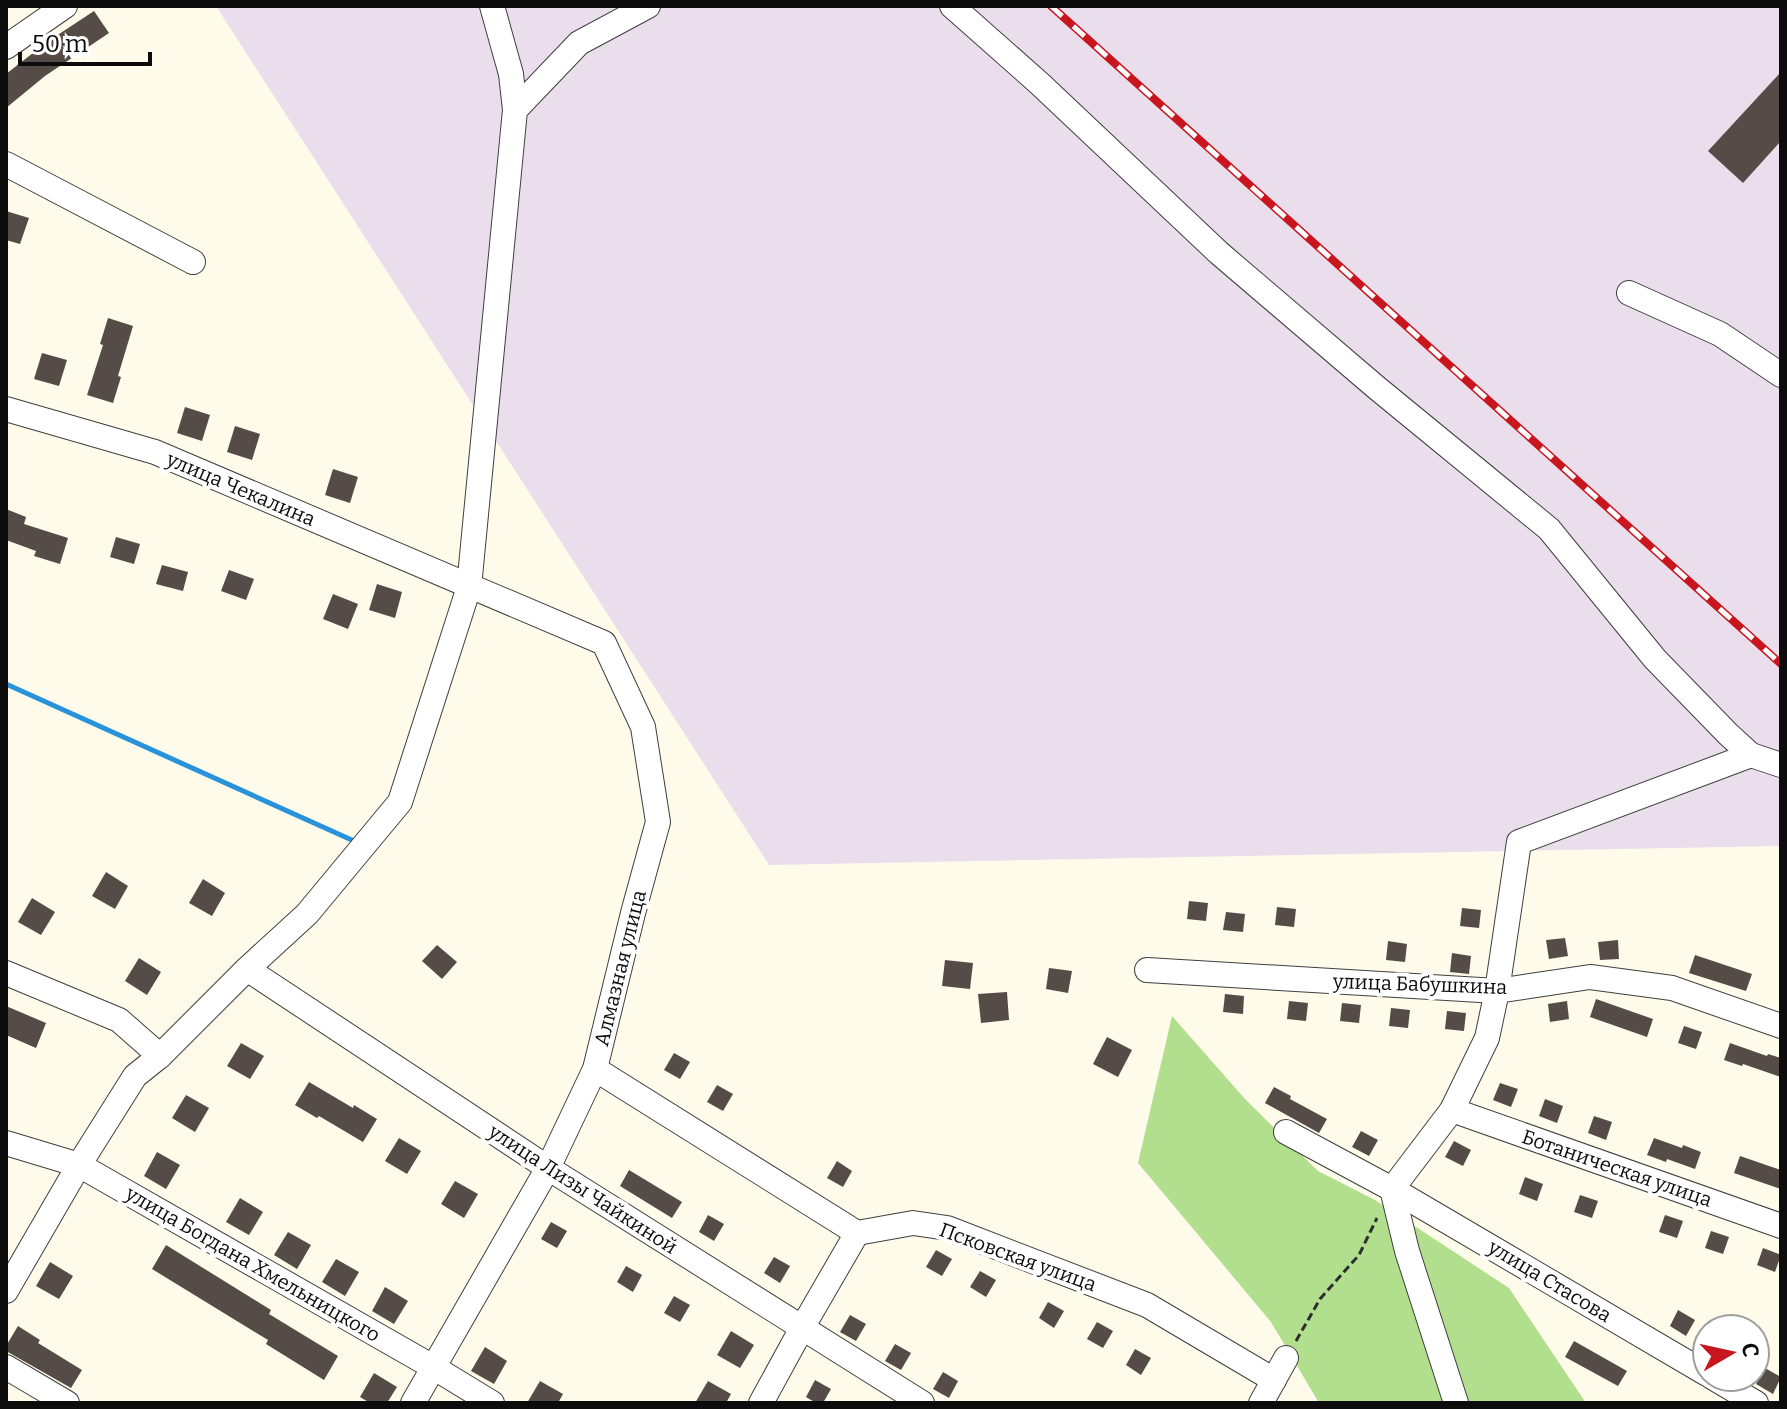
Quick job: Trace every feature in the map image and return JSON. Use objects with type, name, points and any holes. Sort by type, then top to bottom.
[{"type":"street","points":[[6,47],[65,6]]},
{"type":"street","points":[[6,1291],[135,1076],[160,1056],[307,914],[400,802],[469,587],[515,110],[511,74],[492,6]]},
{"type":"street","points":[[515,110],[579,43],[648,6]]},
{"type":"street","points":[[952,6],[1040,84],[1219,253],[1549,529],[1655,659],[1728,734],[1751,755],[1781,765]]},
{"type":"street","points":[[6,164],[193,262]]},
{"type":"street","points":[[1629,293],[1720,334],[1781,375]]},
{"type":"street","name":"улица Чекалина","points":[[6,409],[155,452],[469,587]]},
{"type":"street","name":"Алмазная улица","points":[[413,1403],[548,1168],[595,1069],[658,822],[643,727],[604,643],[469,587]]},
{"type":"street","points":[[1456,1403],[1407,1251],[1392,1189],[1452,1110],[1487,1038],[1519,842],[1751,755]]},
{"type":"street","name":"улица Лизы Чайкиной","points":[[247,969],[548,1168],[922,1403]]},
{"type":"street","name":"улица Бабушкина","points":[[1147,970],[1497,991],[1590,977],[1672,988],[1781,1026]]},
{"type":"street","points":[[6,973],[119,1020],[160,1056]]},
{"type":"street","points":[[595,1069],[857,1233],[761,1403]]},
{"type":"street","name":"Ботаническая улица","points":[[1452,1110],[1781,1226]]},
{"type":"street","name":"улица Стасова","points":[[1286,1132],[1392,1189],[1691,1365]]},
{"type":"street","name":"улица Богдана Хмельницкого","points":[[6,1143],[79,1165],[492,1403]]},
{"type":"street","name":"Псковская улица","points":[[857,1233],[913,1223],[947,1228],[1147,1305],[1274,1380]]},
{"type":"street","points":[[1261,1403],[1286,1358]]},
{"type":"street","points":[[6,1367],[67,1403]]},
{"type":"street","name":"улица Стасова","points":[[1739,1393],[1756,1403]]},
{"type":"path","points":[[1286,1358],[1320,1299],[1359,1255],[1392,1189]]},
{"type":"shaded area","points":[[216,6],[1781,6],[1781,846],[769,865]]},
{"type":"green space","points":[[1172,1016],[1245,1099],[1318,1171],[1375,1200],[1509,1288],[1586,1403],[1319,1403],[1271,1322],[1138,1163]]},
{"type":"building","points":[[94,11],[109,33],[45,76],[6,108],[6,74]]},
{"type":"building","points":[[1781,72],[1781,141],[1743,183],[1708,151]]},
{"type":"building","points":[[6,211],[29,218],[20,244],[6,240]]},
{"type":"building","points":[[108,318],[133,326],[113,403],[87,395]]},
{"type":"building","points":[[42,353],[67,360],[59,386],[34,379]]},
{"type":"building","points":[[185,407],[210,415],[202,441],[177,433]]},
{"type":"building","points":[[235,426],[260,434],[252,460],[227,452]]},
{"type":"building","points":[[333,469],[358,477],[350,503],[325,495]]},
{"type":"building","points":[[6,509],[26,517],[24,524],[68,538],[60,564],[34,556],[36,551],[6,540]]},
{"type":"building","points":[[116,537],[140,544],[134,564],[110,557]]},
{"type":"building","points":[[162,565],[188,572],[183,591],[156,584]]},
{"type":"building","points":[[229,570],[254,579],[246,600],[221,591]]},
{"type":"building","points":[[377,584],[402,592],[395,618],[369,610]]},
{"type":"building","points":[[333,594],[358,604],[348,629],[323,619]]},
{"type":"building","points":[[106,872],[128,886],[115,909],[92,896]]},
{"type":"building","points":[[203,879],[225,893],[212,916],[189,903]]},
{"type":"building","points":[[32,898],[55,912],[41,935],[18,922]]},
{"type":"building","points":[[1189,901],[1208,903],[1206,921],[1187,919]]},
{"type":"building","points":[[1277,907],[1296,909],[1294,927],[1275,925]]},
{"type":"building","points":[[1462,908],[1481,910],[1479,928],[1460,926]]},
{"type":"building","points":[[1226,912],[1245,914],[1243,932],[1223,930]]},
{"type":"building","points":[[1565,938],[1568,956],[1549,959],[1546,940]]},
{"type":"building","points":[[1618,940],[1619,959],[1600,960],[1598,942]]},
{"type":"building","points":[[1388,941],[1407,944],[1405,962],[1386,960]]},
{"type":"building","points":[[437,945],[457,962],[442,979],[422,961]]},
{"type":"building","points":[[1452,953],[1471,956],[1469,974],[1450,972]]},
{"type":"building","points":[[1695,955],[1752,974],[1746,991],[1689,973]]},
{"type":"building","points":[[139,958],[161,972],[147,995],[125,981]]},
{"type":"building","points":[[945,960],[973,963],[970,989],[942,986]]},
{"type":"building","points":[[1049,968],[1072,971],[1068,993],[1046,989]]},
{"type":"building","points":[[1007,992],[1009,1020],[981,1023],[978,994]]},
{"type":"building","points":[[1225,994],[1244,996],[1243,1014],[1223,1012]]},
{"type":"building","points":[[1596,999],[1653,1019],[1647,1037],[1590,1017]]},
{"type":"building","points":[[1289,1001],[1308,1003],[1306,1021],[1287,1019]]},
{"type":"building","points":[[1567,1001],[1569,1019],[1550,1022],[1548,1004]]},
{"type":"building","points":[[1342,1003],[1361,1005],[1359,1023],[1340,1021]]},
{"type":"building","points":[[6,1006],[46,1023],[36,1048],[6,1035]]},
{"type":"building","points":[[1391,1008],[1410,1010],[1408,1028],[1389,1026]]},
{"type":"building","points":[[1447,1011],[1466,1013],[1464,1031],[1445,1029]]},
{"type":"building","points":[[1684,1026],[1702,1032],[1696,1049],[1678,1043]]},
{"type":"building","points":[[1107,1037],[1132,1050],[1118,1077],[1093,1064]]},
{"type":"building","points":[[241,1043],[264,1056],[250,1079],[227,1066]]},
{"type":"building","points":[[1730,1043],[1781,1058],[1781,1077],[1724,1060]]},
{"type":"building","points":[[674,1053],[690,1062],[680,1079],[664,1070]]},
{"type":"building","points":[[309,1082],[377,1119],[363,1142],[295,1105]]},
{"type":"building","points":[[1500,1083],[1518,1089],[1511,1107],[1493,1100]]},
{"type":"building","points":[[717,1085],[733,1094],[723,1111],[707,1102]]},
{"type":"building","points":[[1274,1087],[1327,1119],[1319,1133],[1265,1103]]},
{"type":"building","points":[[186,1095],[209,1108],[195,1132],[172,1118]]},
{"type":"building","points":[[1545,1099],[1563,1106],[1557,1123],[1539,1116]]},
{"type":"building","points":[[1594,1116],[1612,1122],[1606,1140],[1588,1133]]},
{"type":"building","points":[[1361,1131],[1378,1140],[1369,1156],[1352,1147]]},
{"type":"building","points":[[399,1138],[421,1151],[407,1174],[385,1161]]},
{"type":"building","points":[[1654,1138],[1701,1152],[1695,1169],[1647,1155]]},
{"type":"building","points":[[1454,1141],[1471,1150],[1463,1166],[1445,1157]]},
{"type":"building","points":[[157,1152],[180,1165],[166,1189],[144,1176]]},
{"type":"building","points":[[1740,1156],[1781,1170],[1781,1189],[1734,1173]]},
{"type":"building","points":[[837,1161],[852,1171],[843,1187],[827,1178]]},
{"type":"building","points":[[629,1170],[682,1202],[672,1218],[620,1186]]},
{"type":"building","points":[[1525,1177],[1543,1184],[1537,1201],[1519,1194]]},
{"type":"building","points":[[455,1181],[478,1194],[464,1218],[441,1204]]},
{"type":"building","points":[[1580,1195],[1598,1201],[1592,1218],[1574,1212]]},
{"type":"building","points":[[240,1198],[263,1212],[249,1235],[226,1222]]},
{"type":"building","points":[[708,1215],[724,1224],[714,1241],[699,1232]]},
{"type":"building","points":[[1665,1215],[1683,1221],[1677,1238],[1659,1232]]},
{"type":"building","points":[[551,1222],[567,1231],[557,1248],[541,1239]]},
{"type":"building","points":[[1711,1231],[1729,1237],[1723,1254],[1705,1248]]},
{"type":"building","points":[[288,1232],[311,1245],[297,1269],[274,1255]]},
{"type":"building","points":[[166,1245],[338,1356],[324,1380],[266,1344],[268,1340],[152,1269]]},
{"type":"building","points":[[1763,1248],[1781,1255],[1775,1272],[1757,1265]]},
{"type":"building","points":[[936,1250],[952,1259],[942,1276],[926,1267]]},
{"type":"building","points":[[774,1257],[790,1266],[780,1283],[764,1273]]},
{"type":"building","points":[[336,1259],[359,1272],[345,1296],[322,1282]]},
{"type":"building","points":[[50,1262],[73,1276],[59,1299],[36,1286]]},
{"type":"building","points":[[626,1266],[642,1275],[633,1292],[617,1282]]},
{"type":"building","points":[[980,1271],[996,1280],[986,1297],[970,1287]]},
{"type":"building","points":[[385,1287],[408,1301],[394,1324],[372,1311]]},
{"type":"building","points":[[674,1296],[690,1305],[680,1322],[664,1313]]},
{"type":"building","points":[[1048,1302],[1064,1311],[1054,1328],[1039,1318]]},
{"type":"building","points":[[1678,1310],[1691,1318],[1691,1327],[1686,1336],[1670,1326]]},
{"type":"building","points":[[850,1315],[866,1324],[856,1341],[840,1332]]},
{"type":"building","points":[[1097,1322],[1113,1331],[1103,1348],[1087,1339]]},
{"type":"building","points":[[18,1326],[40,1340],[38,1343],[82,1370],[71,1388],[6,1351]]},
{"type":"building","points":[[731,1331],[754,1345],[740,1368],[717,1355]]},
{"type":"building","points":[[1574,1341],[1627,1371],[1618,1386],[1565,1357]]},
{"type":"building","points":[[895,1344],[911,1353],[901,1370],[885,1361]]},
{"type":"building","points":[[485,1347],[507,1361],[494,1384],[471,1371]]},
{"type":"building","points":[[1135,1349],[1151,1358],[1141,1375],[1126,1365]]},
{"type":"building","points":[[1771,1371],[1781,1377],[1771,1393]]},
{"type":"building","points":[[943,1372],[958,1381],[949,1398],[933,1389]]},
{"type":"building","points":[[374,1373],[397,1387],[387,1403],[370,1403],[360,1397]]},
{"type":"building","points":[[815,1380],[831,1389],[823,1403],[806,1397]]},
{"type":"building","points":[[540,1381],[563,1394],[558,1403],[527,1403]]},
{"type":"building","points":[[708,1381],[731,1394],[726,1403],[695,1403]]},
{"type":"waterway","points":[[6,684],[354,841]]},
{"type":"railway","points":[[1051,6],[1781,664]]}]
